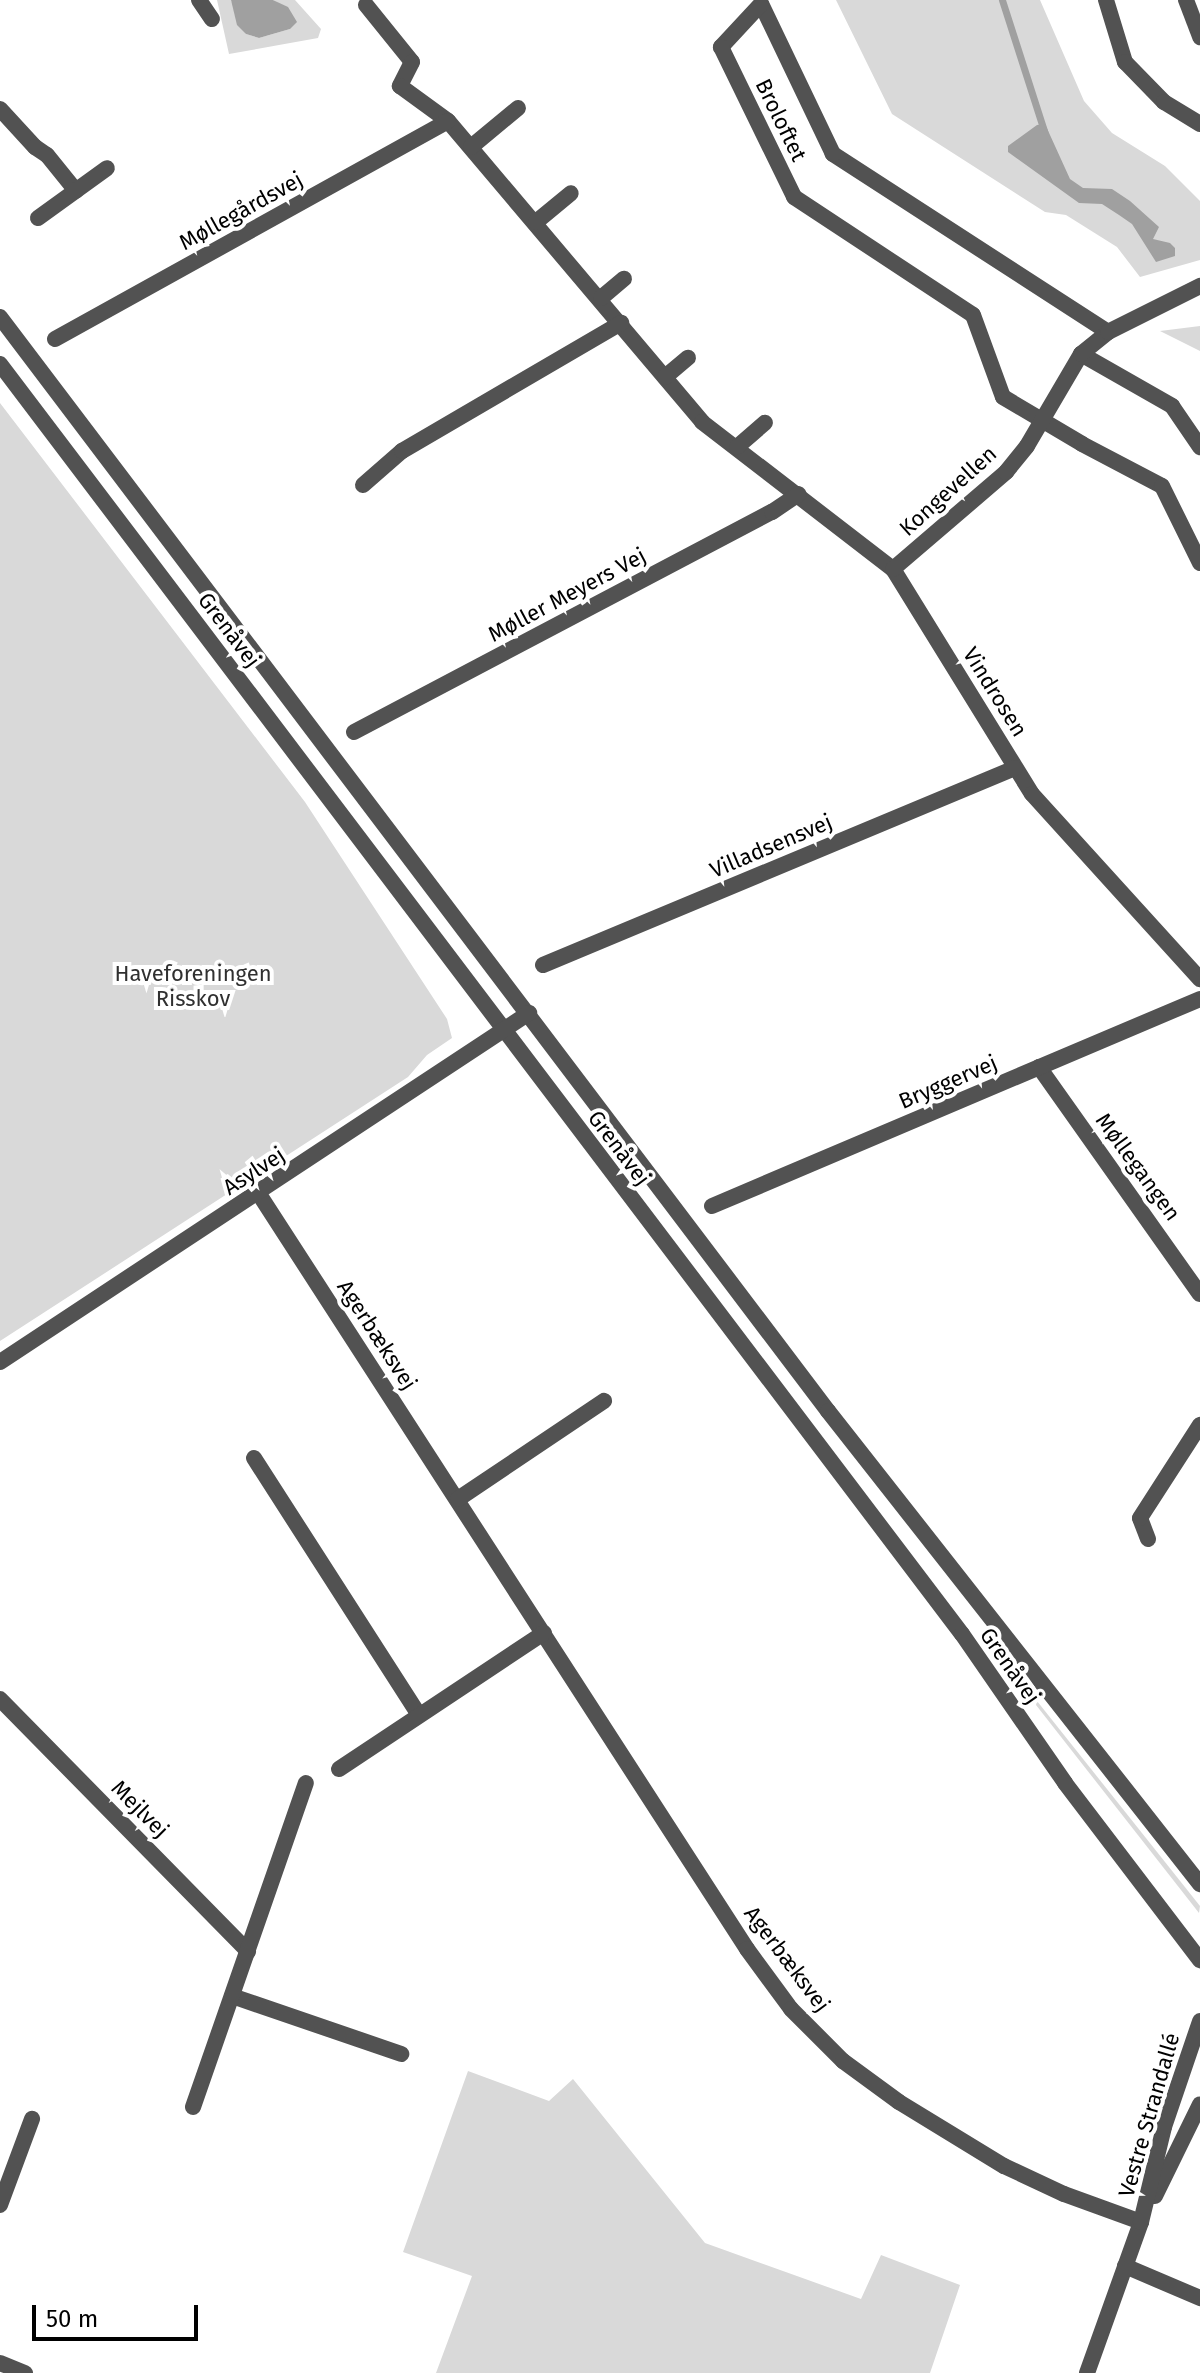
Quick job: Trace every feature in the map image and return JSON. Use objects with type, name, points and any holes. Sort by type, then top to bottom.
[{"type":"street","points":[[199,0],[212,19]]},
{"type":"street","points":[[1106,0],[1125,62],[1164,102],[1200,124]]},
{"type":"street","points":[[1186,0],[1200,37]]},
{"type":"street","name":"Broloftet","points":[[1108,332],[833,154],[761,4],[721,47],[794,197],[973,315],[1003,397],[1162,486],[1200,563]]},
{"type":"street","name":"Vindrosen","points":[[366,5],[412,62],[400,86],[448,121],[601,298],[702,422],[893,569],[1032,794],[1200,979]]},
{"type":"street","points":[[471,147],[518,108]]},
{"type":"street","points":[[0,109],[35,147],[47,155],[76,191]]},
{"type":"street","name":"Møllegårdsvej","points":[[55,339],[448,121]]},
{"type":"street","points":[[38,218],[107,168]]},
{"type":"street","points":[[536,222],[571,193]]},
{"type":"street","points":[[601,298],[624,279]]},
{"type":"street","name":"Kongevellen","points":[[893,569],[1006,472],[1042,421],[1081,354],[1108,332],[1200,286]]},
{"type":"street","name":"Grenåvej","points":[[0,317],[885,1485],[1088,1738],[1200,1884]]},
{"type":"street","points":[[363,485],[402,451],[621,323]]},
{"type":"street","points":[[1081,354],[1172,406],[1200,447]]},
{"type":"street","points":[[665,377],[688,358]]},
{"type":"street","name":"Grenåvej","points":[[0,364],[962,1634],[1065,1783],[1200,1960]]},
{"type":"street","points":[[737,447],[765,423]]},
{"type":"street","name":"Møller Meyers Vej","points":[[354,732],[772,512],[799,494]]},
{"type":"street","name":"Villadsensvej","points":[[543,965],[1015,768]]},
{"type":"street","name":"Bryggervej","points":[[712,1206],[1200,999]]},
{"type":"street","name":"Asylvej","points":[[0,1362],[529,1013]]},
{"type":"street","name":"Møllegangen","points":[[1039,1067],[1200,1294]]},
{"type":"street","name":"Agerbæksvej","points":[[259,1194],[747,1949],[791,2009],[833,2050],[899,2102],[1004,2166],[1141,2222]]},
{"type":"street","points":[[458,1499],[604,1401]]},
{"type":"street","points":[[1148,1539],[1140,1518],[1200,1425]]},
{"type":"street","points":[[254,1458],[419,1715]]},
{"type":"street","points":[[339,1769],[544,1633]]},
{"type":"street","name":"Mejlvej","points":[[0,1699],[248,1951]]},
{"type":"street","points":[[193,2107],[306,1783]]},
{"type":"street","points":[[232,1996],[401,2054]]},
{"type":"street","name":"Vestre Strandallé","points":[[1087,2373],[1141,2222],[1164,2127],[1200,2021]]},
{"type":"street","name":"Vestre Strandallé","points":[[1141,2222],[1200,2104]]},
{"type":"street","points":[[0,2205],[32,2119]]},
{"type":"street","points":[[1125,2266],[1200,2298]]},
{"type":"street","points":[[0,2363],[25,2373]]},
{"type":"green space","points":[[217,0],[231,0],[246,34],[259,38],[290,29],[288,8],[273,0],[295,0],[321,29],[318,38],[229,54]]},
{"type":"green space","points":[[836,0],[1040,0],[1084,101],[1112,133],[1165,166],[1200,201],[1200,260],[1140,277],[1117,247],[1066,215],[1045,212],[892,114]]},
{"type":"green space","points":[[1200,326],[1200,351],[1160,331]]},
{"type":"green space","name":"Haveforeningen Risskov","points":[[0,403],[305,802],[447,1019],[452,1038],[427,1055],[408,1077],[0,1341]]},
{"type":"green space","points":[[1037,1701],[1200,1906],[1199,1913],[1036,1705]]},
{"type":"green space","points":[[468,2071],[549,2101],[573,2079],[705,2243],[861,2299],[881,2255],[960,2285],[930,2373],[436,2373],[472,2276],[403,2252]]},
{"type":"shaded area","points":[[231,0],[273,0],[288,7],[297,22],[290,29],[259,38],[246,34],[237,25]]},
{"type":"shaded area","points":[[1045,124],[1070,179],[1083,188],[1112,189],[1130,201],[1159,227],[1153,239],[1170,243],[1175,248],[1175,256],[1156,262],[1132,224],[1102,204],[1079,203],[1008,152],[1008,146],[1037,125]]},
{"type":"waterway","points":[[1002,0],[1044,131]]}]
